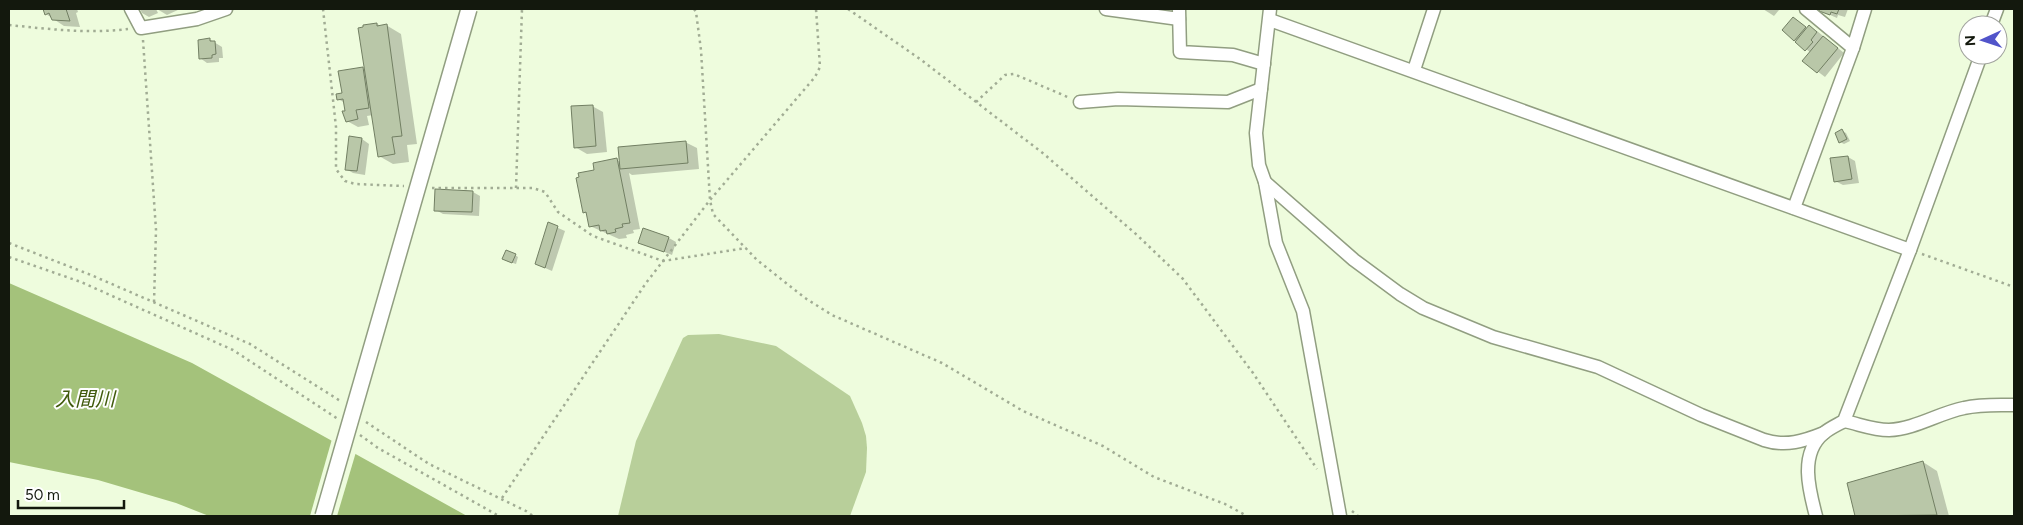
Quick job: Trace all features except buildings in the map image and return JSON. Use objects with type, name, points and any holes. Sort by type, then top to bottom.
[{"type":"street","points":[[131,9],[141,28],[197,19],[226,9]]},
{"type":"street","points":[[323,516],[468,9]]},
{"type":"street","points":[[1106,9],[1179,14],[1180,52],[1233,55],[1264,64]]},
{"type":"street","points":[[1414,70],[1434,9]]},
{"type":"street","points":[[1806,9],[1853,48]]},
{"type":"street","points":[[1794,208],[1853,48],[1865,9]]},
{"type":"street","points":[[1340,516],[1303,311],[1276,244],[1265,182],[1259,165],[1256,133],[1270,14],[1414,70],[1910,250]]},
{"type":"street","points":[[1265,182],[1354,260],[1400,294],[1423,308],[1493,337],[1598,367],[1701,415],[1769,442],[1801,442],[1824,433],[1844,421],[1910,250],[1976,65]]},
{"type":"street","points":[[1080,102],[1118,99],[1228,102],[1261,89]]},
{"type":"street","points":[[1844,421],[1874,429],[1891,430],[1963,408],[1990,404],[2014,405]]},
{"type":"street","points":[[1816,516],[1808,487],[1810,452],[1824,433]]},
{"type":"path","points":[[323,9],[336,127],[336,169],[345,181],[354,184],[408,186]]},
{"type":"path","points":[[516,188],[522,9]]},
{"type":"path","points":[[694,9],[701,50],[710,200],[713,214],[757,260],[805,298],[832,315],[942,363],[1023,411],[1103,446],[1154,477],[1225,504],[1247,516]]},
{"type":"path","points":[[502,498],[646,283],[710,200],[815,78],[820,67],[816,9]]},
{"type":"path","points":[[848,9],[920,59],[1044,154],[1137,235],[1183,279],[1253,374],[1320,473]]},
{"type":"path","points":[[9,25],[66,32],[102,32],[141,28],[156,230],[154,303]]},
{"type":"path","points":[[976,102],[1005,75],[1014,74],[1080,102]]},
{"type":"path","points":[[428,188],[447,190],[533,188],[545,192],[558,212],[593,236],[663,261],[746,248]]},
{"type":"path","points":[[9,242],[91,275],[250,344],[346,406]]},
{"type":"path","points":[[1910,250],[2014,287]]},
{"type":"path","points":[[9,257],[81,282],[233,350],[339,420]]},
{"type":"path","points":[[360,418],[429,464],[502,498],[533,516]]},
{"type":"path","points":[[354,431],[378,448],[499,516]]},
{"type":"shaded area","points":[[719,334],[776,346],[850,396],[862,423],[867,448],[866,472],[850,516],[618,516],[636,441],[683,338],[688,335]]},
{"type":"water","name":"入間川","points":[[9,283],[192,363],[467,516],[209,516],[176,503],[98,480],[9,462]]},
{"type":"pier","points":[[332,439],[356,452],[337,516],[310,516]]}]
